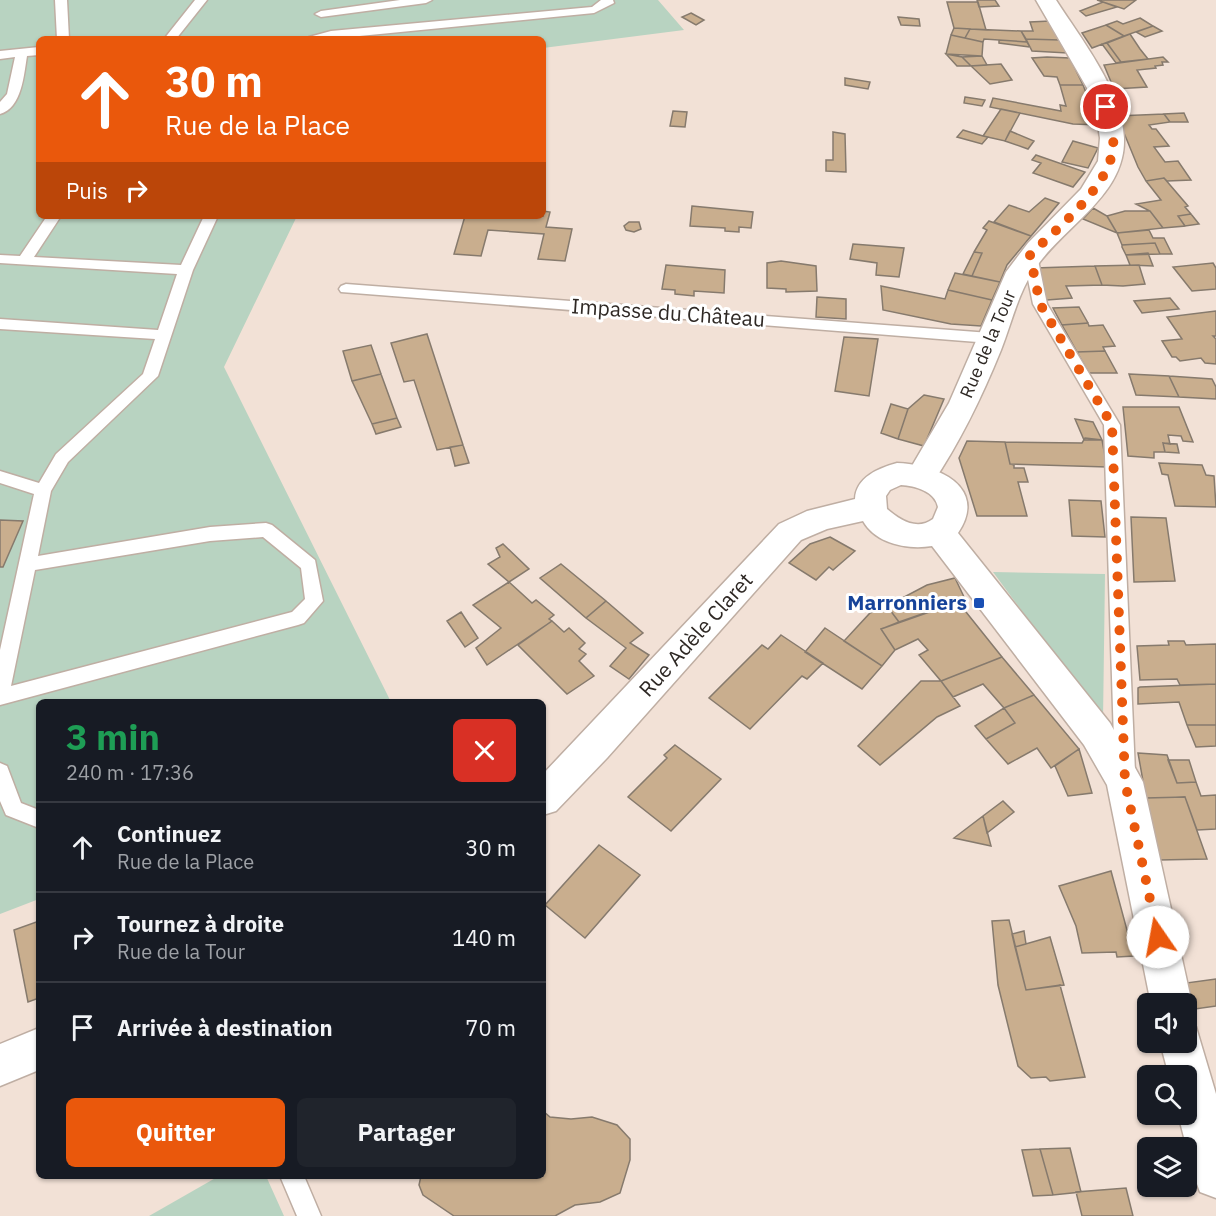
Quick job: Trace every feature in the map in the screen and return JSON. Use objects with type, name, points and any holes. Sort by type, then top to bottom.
[{"type":"street","name":"Rue de la Tour","points":[[921,476],[939,451],[982,360],[1019,272],[1030,255],[1101,182],[1112,158],[1113,139],[1106,107],[1087,63],[1046,0]]},
{"type":"street","points":[[897,474],[921,476],[935,482],[946,491],[952,502],[954,513],[949,524],[939,532],[922,536],[903,535],[885,527],[873,515],[870,508],[869,499],[877,483],[897,474]]},
{"type":"street","name":"Rue Adèle Claret","points":[[546,796],[594,747],[790,532],[804,524],[826,517],[870,508]]},
{"type":"street","points":[[939,532],[1097,734],[1125,782],[1170,993]]},
{"type":"street","points":[[0,1065],[36,1050]]},
{"type":"street","points":[[1184,1053],[1216,1176]]},
{"type":"lane","points":[[61,0],[63,36]]},
{"type":"lane","points":[[172,36],[201,0]]},
{"type":"lane","points":[[312,29],[327,0]]},
{"type":"lane","points":[[312,29],[426,0]]},
{"type":"lane","points":[[312,29],[331,35],[594,10],[608,3],[607,0]]},
{"type":"lane","points":[[0,55],[36,51]]},
{"type":"lane","points":[[0,110],[13,95],[22,53]]},
{"type":"lane","points":[[24,261],[52,219]]},
{"type":"lane","points":[[27,565],[210,534],[266,531],[309,565],[314,601],[298,618],[0,695],[27,565],[43,491],[62,458],[150,376],[186,270],[210,219]]},
{"type":"lane","points":[[1030,255],[1040,304],[1112,425],[1125,782]]},
{"type":"lane","points":[[0,259],[186,270]]},
{"type":"lane","name":"Impasse du Château","points":[[346,289],[990,338]]},
{"type":"lane","points":[[0,324],[165,335]]},
{"type":"lane","points":[[0,477],[43,491]]},
{"type":"lane","points":[[0,772],[7,815],[36,819]]},
{"type":"lane","points":[[293,1179],[309,1216]]},
{"type":"green space","points":[[0,0],[658,0],[684,30],[546,48],[546,36],[36,36],[36,219],[296,219],[224,367],[390,699],[36,699],[36,900],[0,914]]},
{"type":"green space","points":[[993,572],[1105,574],[1103,720]]},
{"type":"green space","points":[[214,1179],[267,1179],[284,1216],[149,1216]]},
{"type":"building","points":[[977,0],[995,0],[999,6],[979,7]]},
{"type":"building","points":[[1097,0],[1136,0],[1124,9]]},
{"type":"building","points":[[947,2],[978,2],[986,30],[954,28]]},
{"type":"building","points":[[1103,2],[1117,7],[1086,16],[1080,11]]},
{"type":"building","points":[[691,13],[704,20],[696,25],[682,17]]},
{"type":"building","points":[[898,17],[919,19],[920,26],[901,25]]},
{"type":"building","points":[[1140,18],[1153,26],[1124,36],[1106,25],[1117,21],[1123,24]]},
{"type":"building","points":[[1050,21],[1060,40],[1026,39],[1021,31],[1033,31],[1030,22]]},
{"type":"building","points":[[1106,25],[1124,36],[1092,48],[1082,33]]},
{"type":"building","points":[[1153,26],[1162,31],[1145,37],[1136,32]]},
{"type":"building","points":[[954,28],[970,29],[965,38],[951,35]]},
{"type":"building","points":[[970,29],[1021,31],[1027,42],[984,39],[983,42],[965,38]]},
{"type":"building","points":[[1130,34],[1148,59],[1121,62],[1107,43]]},
{"type":"building","points":[[951,35],[983,42],[982,56],[946,54]]},
{"type":"building","points":[[1026,39],[1060,40],[1067,53],[1032,51]]},
{"type":"building","points":[[999,40],[1027,42],[1030,47],[999,43]]},
{"type":"building","points":[[1107,43],[1121,62],[1116,63],[1102,44]]},
{"type":"building","points":[[946,54],[962,57],[971,66],[957,66]]},
{"type":"building","points":[[982,56],[987,65],[971,66],[962,57]]},
{"type":"building","points":[[1163,57],[1168,62],[1162,62],[1163,65],[1137,70],[1147,87],[1114,89],[1104,65]]},
{"type":"building","points":[[1032,58],[1070,58],[1083,85],[1060,85],[1057,77],[1044,76]]},
{"type":"building","points":[[1001,64],[1012,80],[990,84],[971,66]]},
{"type":"building","points":[[845,78],[870,82],[868,89],[845,85]]},
{"type":"building","points":[[1060,85],[1083,85],[1099,125],[1073,124],[990,107],[993,98],[1061,111],[1060,105],[1066,106]]},
{"type":"building","points":[[965,97],[985,100],[982,106],[964,103]]},
{"type":"building","points":[[1001,109],[1020,113],[1005,141],[983,136]]},
{"type":"building","points":[[673,111],[687,112],[685,127],[670,126]]},
{"type":"building","points":[[1184,113],[1188,122],[1170,122],[1164,114]]},
{"type":"building","points":[[1164,114],[1170,122],[1149,125],[1152,129],[1156,129],[1169,146],[1154,147],[1165,162],[1178,161],[1191,180],[1167,181],[1164,178],[1146,181],[1117,116]]},
{"type":"building","points":[[963,130],[988,137],[982,144],[957,137]]},
{"type":"building","points":[[1010,131],[1034,141],[1028,149],[1005,141]]},
{"type":"building","points":[[833,132],[845,134],[846,172],[826,171],[826,160],[833,160]]},
{"type":"building","points":[[1073,141],[1098,148],[1088,168],[1062,162]]},
{"type":"building","points":[[1036,155],[1085,172],[1073,187],[1033,173],[1041,163],[1032,160]]},
{"type":"building","points":[[1164,178],[1188,206],[1185,207],[1191,214],[1178,216],[1185,226],[1163,228],[1150,211],[1136,204],[1161,200],[1146,181]]},
{"type":"building","points":[[1045,198],[1059,203],[1031,236],[994,222],[1009,205],[1029,212]]},
{"type":"building","points":[[692,206],[753,212],[751,228],[739,227],[739,232],[725,231],[725,228],[690,226]]},
{"type":"building","points":[[1093,208],[1107,216],[1117,233],[1083,219]]},
{"type":"building","points":[[546,211],[550,212],[546,227],[572,229],[565,261],[538,259],[544,234],[488,230],[481,256],[454,254],[464,219],[546,219]]},
{"type":"building","points":[[1125,211],[1150,211],[1163,228],[1117,233],[1107,216]]},
{"type":"building","points":[[1191,214],[1199,224],[1185,226],[1178,216]]},
{"type":"building","points":[[989,221],[1031,236],[1007,265],[1000,282],[972,276],[982,253],[974,252],[987,230],[983,228]]},
{"type":"building","points":[[629,222],[639,222],[641,229],[634,232],[626,230],[624,226]]},
{"type":"building","points":[[1149,230],[1153,238],[1164,238],[1172,254],[1160,254],[1155,243],[1122,245],[1117,233]]},
{"type":"building","points":[[1155,243],[1160,254],[1126,255],[1122,247],[1122,245]]},
{"type":"building","points":[[853,244],[904,248],[899,277],[876,275],[877,263],[850,259]]},
{"type":"building","points":[[974,252],[982,253],[972,276],[963,274]]},
{"type":"building","points":[[1148,253],[1153,266],[1130,265],[1126,255]]},
{"type":"building","points":[[781,261],[816,266],[817,291],[786,292],[786,289],[767,288],[767,263]]},
{"type":"building","points":[[1213,263],[1216,268],[1216,289],[1192,291],[1173,267]]},
{"type":"building","points":[[666,265],[725,270],[724,293],[694,291],[694,296],[675,294],[675,290],[662,289]]},
{"type":"building","points":[[1139,265],[1145,284],[1123,286],[1102,285],[1095,266]]},
{"type":"building","points":[[1095,266],[1102,285],[1066,286],[1072,298],[1047,300],[1035,268]]},
{"type":"building","points":[[955,273],[1000,282],[992,300],[948,290]]},
{"type":"building","points":[[881,286],[945,299],[948,290],[992,300],[981,326],[951,324],[883,310]]},
{"type":"building","points":[[817,297],[846,299],[846,319],[816,317]]},
{"type":"building","points":[[1170,298],[1179,309],[1142,313],[1134,301]]},
{"type":"building","points":[[1079,307],[1088,323],[1062,325],[1053,308]]},
{"type":"building","points":[[1216,311],[1216,336],[1213,336],[1216,339],[1216,364],[1205,363],[1201,358],[1180,361],[1172,357],[1162,341],[1182,339],[1167,317]]},
{"type":"building","points":[[1088,323],[1089,326],[1103,325],[1115,346],[1103,347],[1105,351],[1077,352],[1062,325]]},
{"type":"building","points":[[427,334],[463,445],[437,450],[414,380],[404,382],[391,343]]},
{"type":"building","points":[[844,337],[878,339],[869,396],[835,391]]},
{"type":"building","points":[[371,345],[381,374],[352,381],[343,351]]},
{"type":"building","points":[[1105,351],[1117,373],[1089,373],[1077,352]]},
{"type":"building","points":[[381,374],[397,418],[372,424],[352,381]]},
{"type":"building","points":[[1129,374],[1169,376],[1179,397],[1136,395]]},
{"type":"building","points":[[1169,376],[1212,379],[1216,387],[1216,399],[1179,397]]},
{"type":"building","points":[[924,395],[944,399],[924,446],[898,439],[908,409]]},
{"type":"building","points":[[891,404],[908,409],[898,439],[881,433]]},
{"type":"building","points":[[1123,407],[1179,407],[1193,442],[1183,441],[1181,436],[1168,435],[1170,444],[1163,443],[1165,452],[1154,452],[1154,458],[1128,456]]},
{"type":"building","points":[[397,418],[401,427],[376,434],[372,424]]},
{"type":"building","points":[[1075,419],[1093,422],[1102,440],[1084,440]]},
{"type":"building","points":[[1085,438],[1102,440],[1107,467],[1010,464],[1005,442],[1082,443]]},
{"type":"building","points":[[967,441],[1005,442],[1010,464],[1014,465],[1014,468],[1024,468],[1028,482],[1018,482],[1027,516],[977,516],[959,458]]},
{"type":"building","points":[[1163,443],[1177,444],[1179,453],[1165,452]]},
{"type":"building","points":[[463,445],[469,463],[455,466],[450,447]]},
{"type":"building","points":[[1159,463],[1202,465],[1206,475],[1214,476],[1216,507],[1175,506],[1168,475],[1162,474]]},
{"type":"building","points":[[1069,500],[1101,501],[1105,537],[1072,536]]},
{"type":"building","points":[[1131,517],[1166,518],[1175,581],[1134,582]]},
{"type":"building","points":[[0,520],[23,521],[3,567],[0,567]]},
{"type":"building","points":[[830,537],[855,551],[833,570],[829,567],[816,580],[789,563],[810,544]]},
{"type":"building","points":[[503,544],[529,569],[509,582],[488,564],[500,557],[496,548]]},
{"type":"building","points":[[561,564],[606,601],[586,618],[540,578]]},
{"type":"building","points":[[955,578],[965,599],[899,622],[887,606],[927,585]]},
{"type":"building","points":[[509,582],[532,603],[536,600],[554,615],[549,619],[552,621],[487,665],[476,648],[501,628],[473,605]]},
{"type":"building","points":[[606,601],[643,633],[630,643],[649,655],[629,679],[610,666],[626,648],[586,618]]},
{"type":"building","points":[[958,602],[1002,657],[941,681],[919,655],[928,650],[918,639],[895,650],[881,629]]},
{"type":"building","points":[[887,606],[899,622],[881,629],[895,650],[882,666],[844,641],[870,613]]},
{"type":"building","points":[[461,612],[478,638],[465,647],[447,621]]},
{"type":"building","points":[[552,621],[564,632],[569,628],[585,643],[579,649],[586,654],[579,661],[594,676],[567,694],[518,645]]},
{"type":"building","points":[[825,628],[882,666],[862,689],[805,652]]},
{"type":"building","points":[[781,635],[823,663],[807,679],[802,676],[750,729],[709,698],[762,645],[768,649]]},
{"type":"building","points":[[1168,641],[1184,641],[1186,645],[1216,644],[1216,684],[1180,685],[1177,679],[1140,680],[1137,646],[1169,645]]},
{"type":"building","points":[[1002,657],[1034,695],[1004,708],[983,684],[953,697],[941,681]]},
{"type":"building","points":[[921,681],[941,681],[960,706],[937,717],[880,765],[858,746]]},
{"type":"building","points":[[1216,684],[1216,725],[1187,725],[1179,702],[1138,704],[1138,688],[1140,687]]},
{"type":"building","points":[[1034,695],[1079,749],[1051,768],[1037,748],[1008,764],[986,739],[1015,723],[1004,708]]},
{"type":"building","points":[[1004,708],[1015,723],[986,739],[975,726]]},
{"type":"building","points":[[1187,725],[1216,725],[1216,746],[1196,747]]},
{"type":"building","points":[[675,745],[721,779],[671,831],[628,797],[667,758],[664,755]]},
{"type":"building","points":[[1079,749],[1092,793],[1068,796],[1055,766]]},
{"type":"building","points":[[1138,753],[1167,755],[1177,783],[1196,782],[1201,796],[1216,795],[1216,829],[1197,830],[1185,797],[1146,798]]},
{"type":"building","points":[[1168,760],[1189,760],[1196,782],[1177,783]]},
{"type":"building","points":[[1185,797],[1207,859],[1159,860],[1146,798]]},
{"type":"building","points":[[1003,801],[1014,812],[987,833],[983,816]]},
{"type":"building","points":[[983,816],[991,846],[954,838]]},
{"type":"building","points":[[599,845],[640,875],[585,938],[546,904]]},
{"type":"building","points":[[1111,871],[1134,956],[1117,957],[1116,952],[1082,953],[1076,926],[1059,886]]},
{"type":"building","points":[[1009,920],[1026,990],[1060,985],[1085,1077],[1050,1081],[1046,1077],[1031,1078],[1018,1066],[998,985],[992,921]]},
{"type":"building","points":[[36,922],[36,999],[28,1002],[14,930]]},
{"type":"building","points":[[1024,931],[1026,944],[1015,947],[1012,934]]},
{"type":"building","points":[[1050,937],[1064,985],[1026,990],[1015,947]]},
{"type":"building","points":[[1216,979],[1216,1006],[1197,1009],[1197,993],[1189,993],[1186,983]]},
{"type":"building","points":[[546,1114],[550,1117],[571,1119],[592,1117],[617,1125],[630,1139],[630,1160],[620,1193],[600,1202],[575,1205],[555,1216],[454,1216],[423,1195],[419,1185],[420,1179],[546,1179]]},
{"type":"building","points":[[1070,1148],[1081,1192],[1053,1195],[1040,1149]]},
{"type":"building","points":[[1040,1149],[1053,1195],[1033,1196],[1022,1150]]},
{"type":"building","points":[[1126,1188],[1133,1216],[1082,1216],[1076,1192]]},
{"type":"place","name":"Marronniers","points":[[979,603]]},
{"type":"route","points":[[1106,107],[1113,139],[1112,158],[1101,182],[1030,255],[1040,304],[1112,425],[1125,782],[1158,937]]}]
